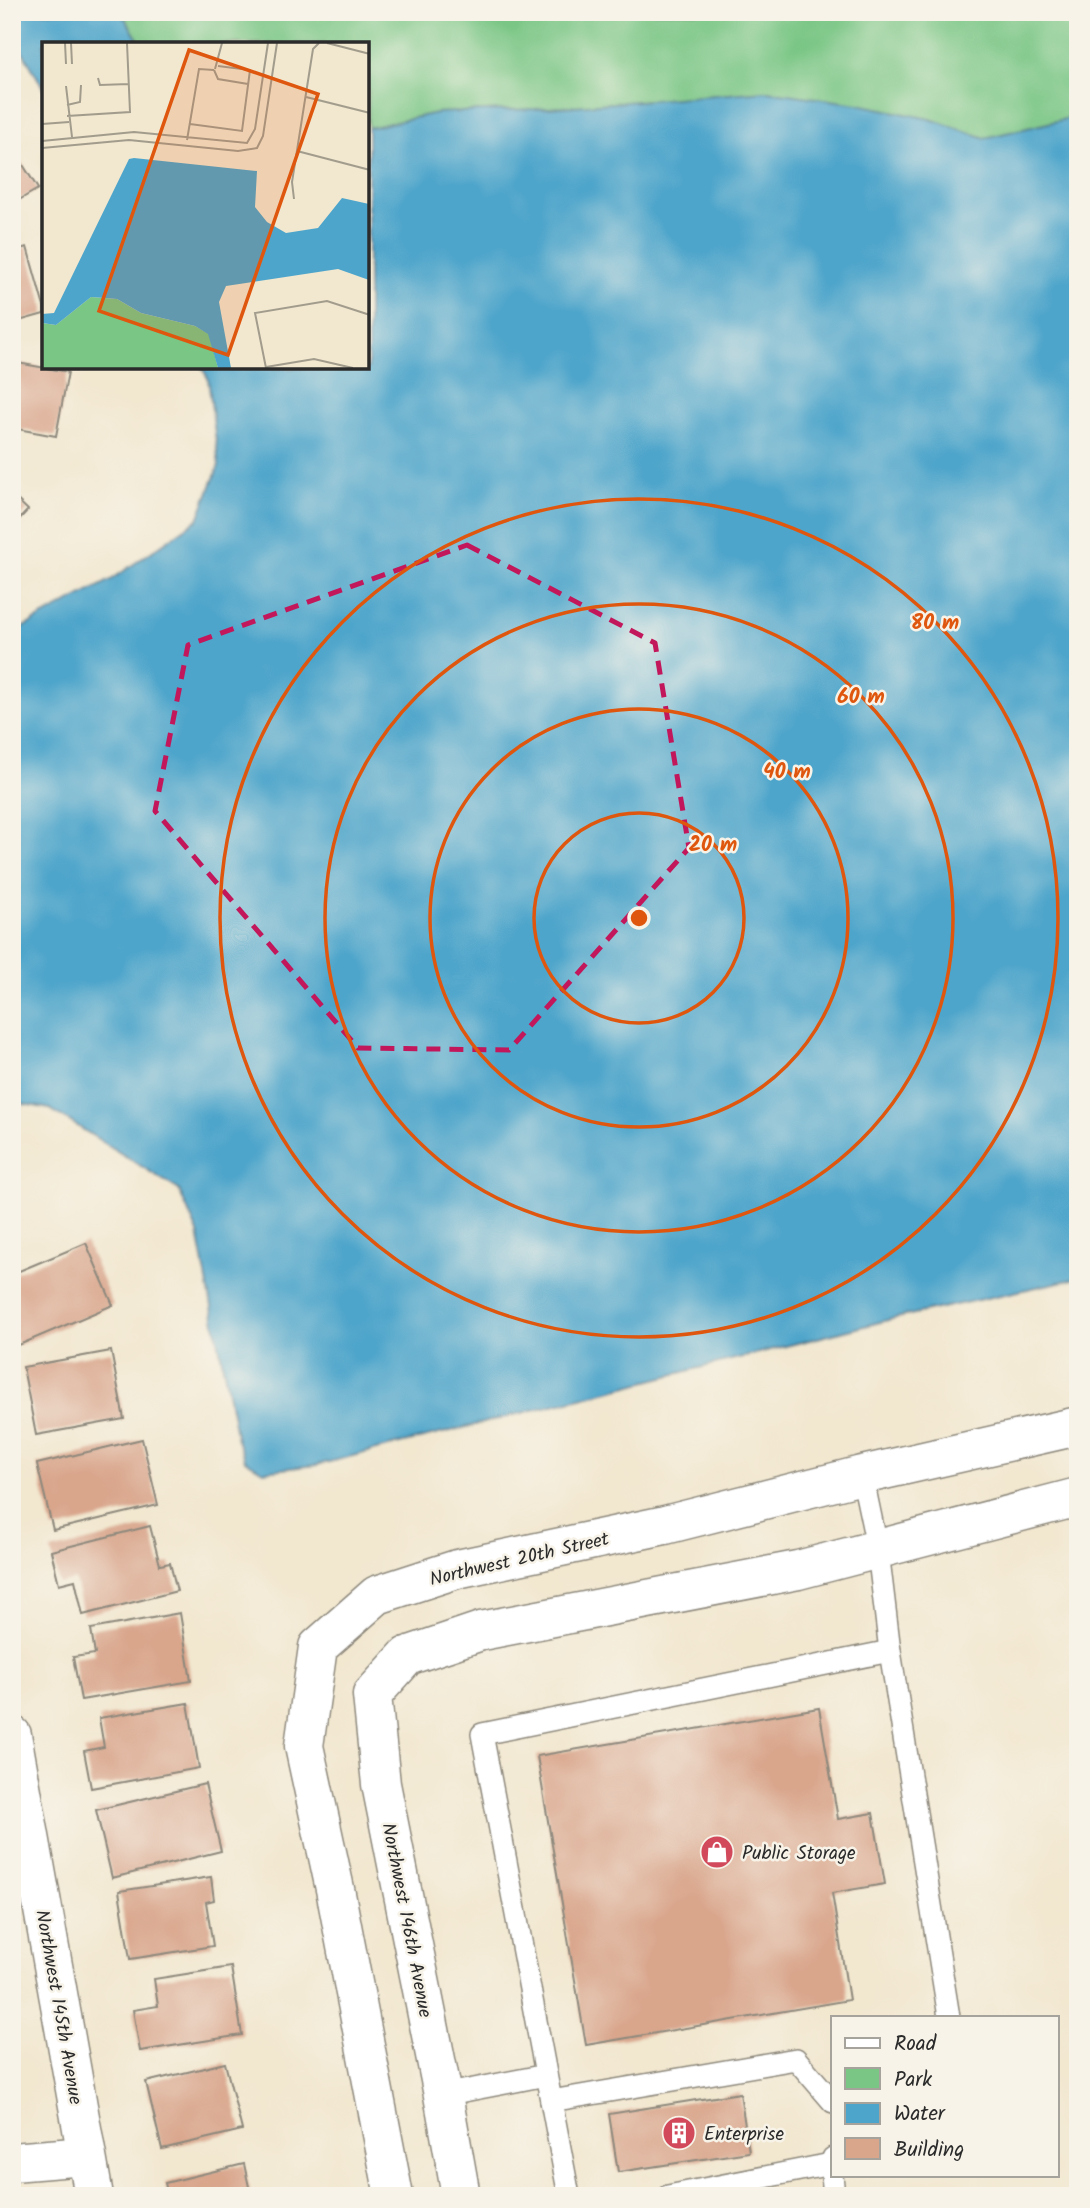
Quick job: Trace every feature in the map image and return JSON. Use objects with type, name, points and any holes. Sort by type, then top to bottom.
[{"type":"street","name":"Northwest 20th Street","points":[[394,2196],[338,1902],[304,1746],[318,1647],[377,1595],[457,1569],[665,1525],[862,1475],[1078,1426]]},
{"type":"street","points":[[878,1551],[1078,1497]]},
{"type":"street","name":"Northwest 146th Avenue","points":[[461,2196],[382,1784],[372,1695],[407,1656],[481,1631],[797,1570],[878,1551]]},
{"type":"street","name":"Northwest 145th Avenue","points":[[12,1735],[94,2196]]},
{"type":"street","points":[[12,2162],[86,2156]]},
{"type":"lane","points":[[862,1475],[878,1551],[890,1651],[949,2016]]},
{"type":"lane","points":[[569,2196],[482,1734],[890,1651]]},
{"type":"lane","points":[[551,2101],[796,2059],[831,2100]]},
{"type":"lane","points":[[443,2095],[546,2075]]},
{"type":"lane","points":[[668,2196],[831,2161]]},
{"type":"lane","points":[[833,2176],[834,2196]]},
{"type":"highlighted area","points":[[467,545],[655,643],[689,848],[509,1050],[358,1048],[155,811],[188,645]]},
{"type":"green space","points":[[121,12],[1078,12],[1078,116],[985,138],[930,119],[767,91],[536,109],[436,113],[369,128],[369,42],[140,42]]},
{"type":"water","points":[[12,12],[121,12],[140,42],[42,42],[42,86],[12,33]]},
{"type":"water","points":[[767,91],[858,104],[930,119],[985,138],[1078,116],[1078,1278],[896,1318],[317,1465],[263,1471],[245,1460],[237,1440],[198,1233],[179,1190],[50,1109],[12,1102],[12,633],[111,580],[198,519],[219,465],[208,378],[203,369],[369,369],[369,128],[436,113],[536,109]]},
{"type":"building","points":[[12,147],[38,189],[12,204]]},
{"type":"building","points":[[27,247],[42,300],[42,315],[12,323],[12,251]]},
{"type":"building","points":[[12,362],[68,372],[56,436],[12,428]]},
{"type":"building","points":[[12,495],[28,510],[12,527]]},
{"type":"building","points":[[86,1243],[113,1305],[19,1345],[12,1330],[12,1274]]},
{"type":"building","points":[[111,1351],[124,1419],[36,1435],[23,1367]]},
{"type":"building","points":[[142,1439],[158,1505],[53,1530],[37,1464]]},
{"type":"building","points":[[150,1526],[160,1565],[170,1563],[177,1591],[83,1615],[75,1580],[59,1584],[51,1551]]},
{"type":"building","points":[[180,1613],[191,1681],[81,1700],[73,1657],[95,1654],[91,1629]]},
{"type":"building","points":[[188,1703],[199,1768],[91,1788],[84,1751],[104,1747],[99,1718]]},
{"type":"building","name":"Public Storage","points":[[819,1708],[838,1819],[873,1813],[885,1884],[832,1893],[849,2000],[586,2045],[537,1756]]},
{"type":"building","points":[[205,1784],[221,1851],[112,1878],[96,1810]]},
{"type":"building","points":[[211,1877],[214,1900],[206,1902],[213,1946],[130,1959],[119,1891]]},
{"type":"building","points":[[231,1967],[242,2035],[140,2051],[133,2010],[158,2006],[154,1979]]},
{"type":"building","points":[[225,2063],[242,2130],[162,2149],[146,2082]]},
{"type":"building","name":"Enterprise","points":[[740,2093],[749,2152],[618,2172],[609,2114]]},
{"type":"building","points":[[244,2164],[251,2196],[168,2196],[165,2183]]},
{"type":"place","name":"Public Storage","points":[[717,1852]]},
{"type":"place","name":"Enterprise","points":[[679,2133]]}]
